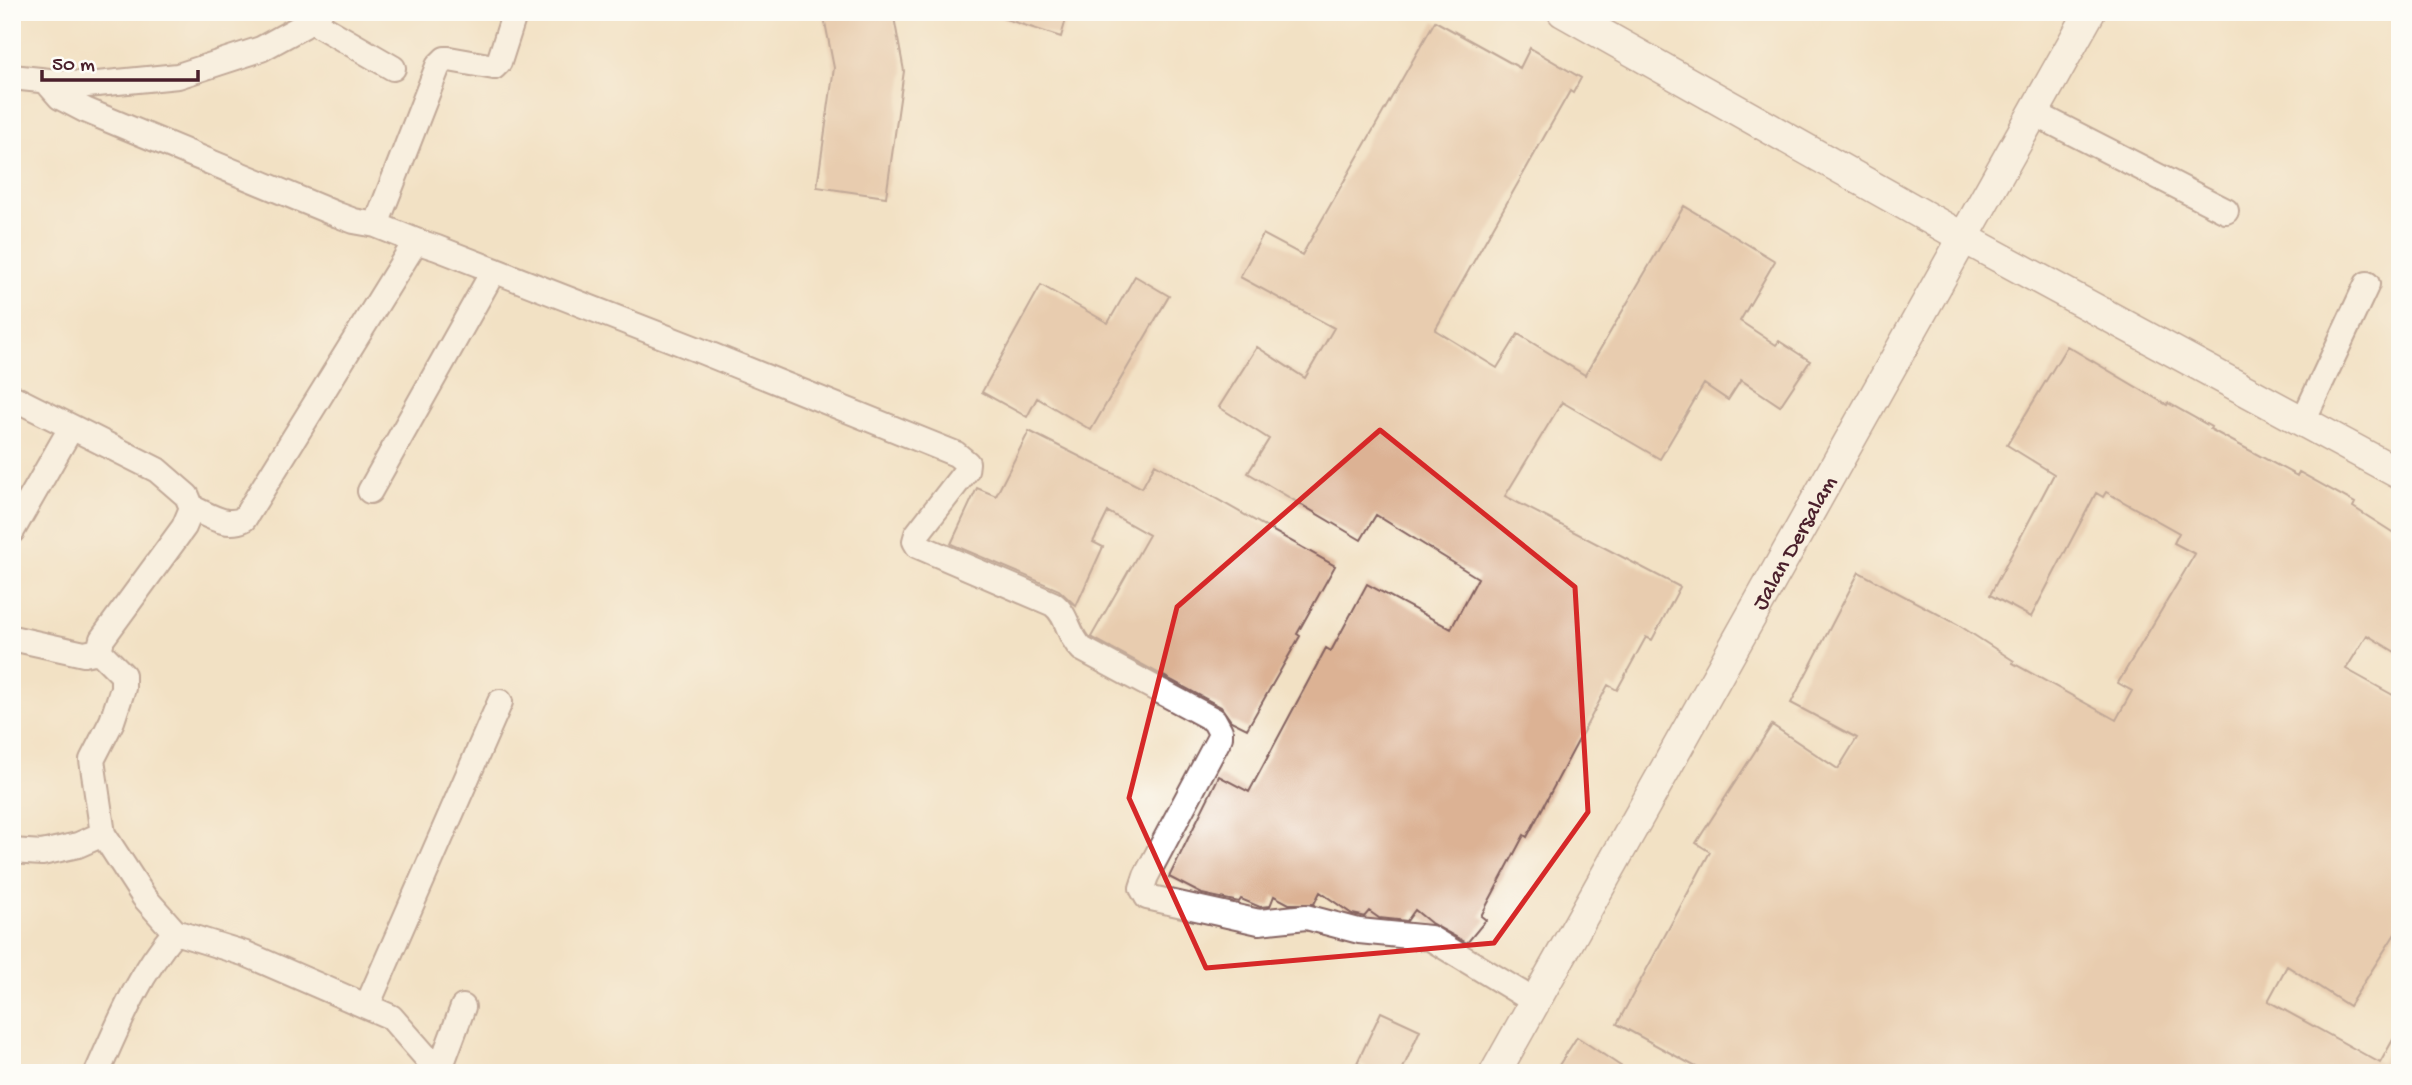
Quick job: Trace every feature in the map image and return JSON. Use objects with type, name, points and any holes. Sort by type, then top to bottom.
[{"type":"main road","points":[[1563,12],[1964,238],[2400,474]]},
{"type":"main road","name":"Jalan Dersalam","points":[[1495,1073],[2090,12]]},
{"type":"street","points":[[376,225],[438,66],[444,59],[449,59],[494,67],[499,62],[521,13]]},
{"type":"street","points":[[12,77],[87,85],[178,76],[261,49],[315,16],[393,68]]},
{"type":"street","points":[[46,80],[60,97],[85,110],[338,215],[376,225],[495,270],[956,454],[967,463],[966,471],[917,534],[915,541],[918,546],[1053,604],[1060,609],[1072,640],[1082,649],[1214,720],[1220,731],[1220,737],[1146,876],[1142,888],[1147,897],[1259,922],[1306,916],[1359,931],[1430,938],[1534,1001]]},
{"type":"street","points":[[2034,113],[2226,211]]},
{"type":"street","points":[[12,397],[157,470],[187,496],[192,508],[225,522],[235,523],[244,519],[416,241]]},
{"type":"street","points":[[370,491],[495,270]]},
{"type":"street","points":[[2303,421],[2367,284]]},
{"type":"street","points":[[12,531],[71,428]]},
{"type":"street","points":[[99,651],[102,639],[184,527],[192,508]]},
{"type":"street","points":[[12,638],[84,654],[99,651]]},
{"type":"street","points":[[99,651],[122,675],[123,688],[112,721],[92,760],[103,834],[144,897],[175,932],[246,954],[391,1017],[430,1067],[463,1007]]},
{"type":"street","points":[[367,1006],[500,702]]},
{"type":"street","points":[[12,851],[43,853],[78,845],[103,834]]},
{"type":"street","points":[[97,1073],[138,983],[175,932]]},
{"type":"highlighted area","points":[[1380,430],[1575,587],[1588,812],[1494,943],[1206,968],[1129,798],[1177,607]]},
{"type":"building","points":[[823,12],[893,12],[904,71],[886,197],[817,187],[834,68]]},
{"type":"building","points":[[996,12],[1068,12],[1061,37],[996,16]]},
{"type":"building","points":[[1435,21],[1520,68],[1530,48],[1581,78],[1573,93],[1570,91],[1435,330],[1497,368],[1518,334],[1585,375],[1684,206],[1775,261],[1740,321],[1776,345],[1779,341],[1810,361],[1780,406],[1741,380],[1728,400],[1704,384],[1660,459],[1562,402],[1505,496],[1680,587],[1652,640],[1646,637],[1617,690],[1608,685],[1527,837],[1524,835],[1481,916],[1486,920],[1467,943],[1431,923],[1415,910],[1407,921],[1379,918],[1369,911],[1364,917],[1352,914],[1320,892],[1314,904],[1289,904],[1274,896],[1270,906],[1260,907],[1241,899],[1239,902],[1202,894],[1169,877],[1219,776],[1249,792],[1326,648],[1331,651],[1367,584],[1451,629],[1478,578],[1376,515],[1361,540],[1248,473],[1269,439],[1219,407],[1257,347],[1305,378],[1334,328],[1240,277],[1263,234],[1302,255]]},
{"type":"building","points":[[1135,276],[1169,296],[1091,430],[1037,398],[1027,417],[982,392],[1041,285],[1108,323]]},
{"type":"building","points":[[2067,346],[2167,405],[2168,403],[2211,427],[2210,429],[2297,476],[2299,472],[2355,503],[2353,507],[2400,537],[2400,655],[2367,635],[2346,669],[2400,699],[2400,926],[2349,1006],[2287,966],[2268,1001],[2380,1063],[2400,1027],[2400,1059],[2393,1071],[2397,1073],[1707,1073],[1617,1024],[1710,852],[1696,843],[1772,725],[1838,769],[1857,738],[1791,703],[1859,572],[1957,624],[2014,661],[2013,663],[2116,720],[2132,691],[2118,683],[2195,554],[2174,543],[2179,533],[2106,492],[2103,497],[2096,493],[2031,617],[1990,595],[2054,474],[2007,445]]},
{"type":"building","points":[[1029,431],[1142,488],[1155,464],[1335,566],[1297,634],[1300,636],[1247,729],[1231,721],[1221,707],[1091,637],[1149,535],[1108,512],[1093,542],[1103,547],[1076,606],[1059,590],[951,544],[977,488],[996,496]]},
{"type":"building","points":[[1381,1012],[1420,1030],[1401,1073],[1378,1073],[1357,1063]]},
{"type":"building","points":[[1577,1037],[1631,1073],[1554,1073]]}]
